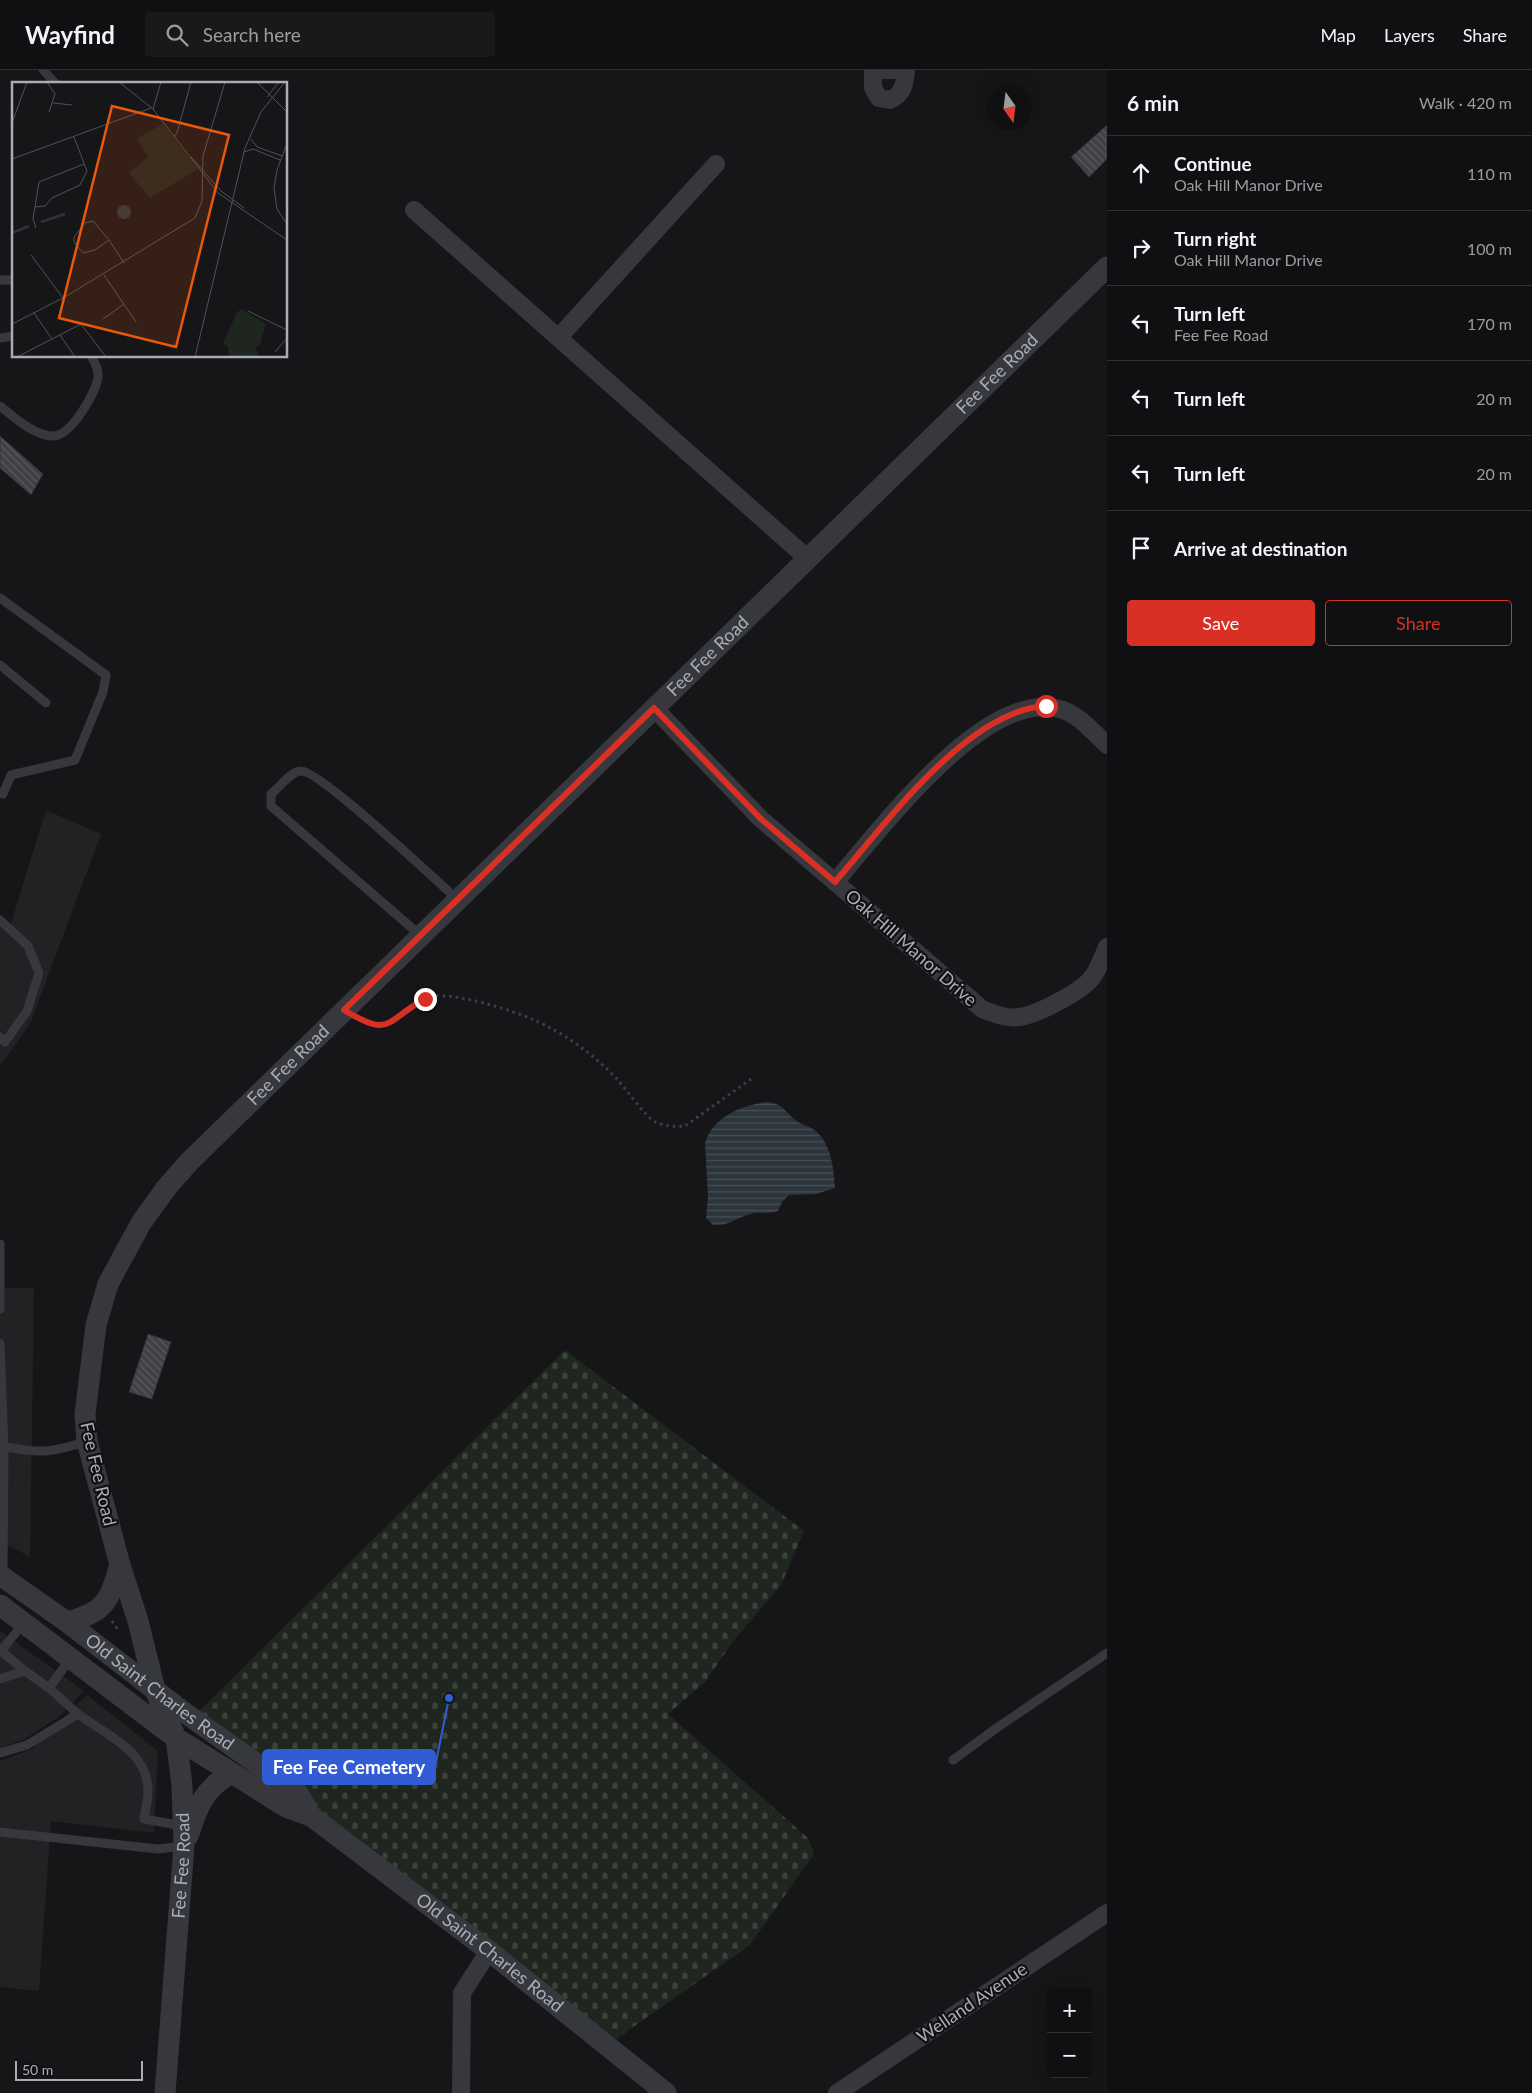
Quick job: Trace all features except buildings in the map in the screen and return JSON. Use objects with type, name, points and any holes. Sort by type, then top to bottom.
[{"type":"street","points":[[884,70],[874,88],[879,98],[890,100],[899,96],[906,82],[906,70]]},
{"type":"street","points":[[559,337],[716,164]]},
{"type":"street","points":[[414,210],[808,558]]},
{"type":"street","name":"Fee Fee Road","points":[[165,2093],[184,1836],[182,1785],[176,1738],[156,1690],[138,1621],[120,1565],[87,1441],[85,1414],[96,1326],[116,1266],[140,1222],[189,1162],[1107,267]]},
{"type":"street","name":"Oak Hill Manor Drive","points":[[835,882],[943,759],[991,724],[1030,707],[1046,706],[1063,710],[1079,719],[1107,745]]},
{"type":"street","name":"Oak Hill Manor Drive","points":[[654,708],[761,819],[982,1009],[1000,1016],[1019,1018],[1039,1012],[1080,988],[1093,977],[1107,947]]},
{"type":"street","points":[[67,1622],[91,1615],[107,1602],[112,1594],[120,1565]]},
{"type":"street","name":"Old Saint Charles Road","points":[[1,1576],[67,1622],[156,1690],[298,1793],[311,1816]]},
{"type":"street","points":[[24,1623],[40,1604]]},
{"type":"street","name":"Old Saint Charles Road","points":[[0,1605],[176,1738],[286,1807],[311,1816],[489,1951],[666,2093]]},
{"type":"street","points":[[184,1836],[198,1808],[214,1784],[231,1773]]},
{"type":"street","name":"Welland Avenue","points":[[837,2093],[1107,1912]]},
{"type":"street","points":[[461,2093],[462,1993],[489,1951]]},
{"type":"lane","points":[[43,70],[54,82]]},
{"type":"lane","points":[[0,406],[26,427],[53,436],[66,432],[75,423],[98,377],[97,365],[92,358]]},
{"type":"lane","points":[[0,598],[106,675],[103,692],[75,760],[11,775],[3,794],[0,793]]},
{"type":"lane","points":[[0,665],[46,704]]},
{"type":"lane","points":[[420,935],[271,806],[272,794],[296,772],[303,770],[309,773],[337,793],[458,900]]},
{"type":"lane","points":[[0,920],[28,946],[39,972],[28,1011],[2,1043]]},
{"type":"lane","points":[[0,1244],[0,1309]]},
{"type":"lane","points":[[0,1343],[2,1446],[1,1576]]},
{"type":"lane","points":[[2,1446],[37,1453],[59,1451],[87,1441]]},
{"type":"lane","points":[[24,1623],[0,1651],[49,1688],[78,1714],[129,1749],[140,1761],[148,1792],[144,1819],[184,1836]]},
{"type":"lane","points":[[953,1760],[1107,1653]]},
{"type":"lane","points":[[49,1688],[70,1659]]},
{"type":"lane","points":[[0,1680],[25,1671]]},
{"type":"lane","points":[[0,1753],[26,1745],[78,1714]]},
{"type":"lane","points":[[0,1832],[158,1850],[184,1836]]},
{"type":"path","points":[[344,1010],[363,1021],[381,1026],[393,1023],[417,1003],[435,996],[474,1001],[526,1016],[552,1028],[581,1046],[617,1079],[655,1122],[675,1127],[685,1126],[751,1079]]},
{"type":"path","points":[[107,1614],[116,1628],[124,1625]]},
{"type":"shaded area","points":[[46,810],[101,834],[30,1024],[0,1066],[0,926],[8,933]]},
{"type":"shaded area","points":[[767,1102],[778,1105],[798,1122],[819,1134],[828,1148],[834,1172],[835,1188],[816,1194],[789,1195],[782,1202],[778,1211],[754,1213],[728,1223],[713,1225],[706,1218],[708,1197],[705,1143],[709,1134],[722,1119],[739,1109]]},
{"type":"shaded area","points":[[0,1288],[34,1288],[30,1557],[0,1541]]},
{"type":"shaded area","points":[[0,1631],[84,1691],[60,1716],[23,1740],[0,1748]]},
{"type":"shaded area","points":[[87,1695],[158,1751],[154,1833],[51,1821],[39,1991],[0,1987],[0,1761],[32,1749]]},
{"type":"green space","points":[[565,1350],[804,1531],[781,1585],[734,1640],[705,1682],[668,1714],[809,1839],[814,1854],[750,1945],[616,2039],[196,1714]]},
{"type":"place","name":"Fee Fee Cemetery","points":[[449,1698]]},
{"type":"route","points":[[425,999],[417,1003],[393,1023],[381,1026],[371,1025],[344,1010],[654,708],[761,819],[835,882],[943,759],[991,724],[1030,707],[1046,706]]}]
